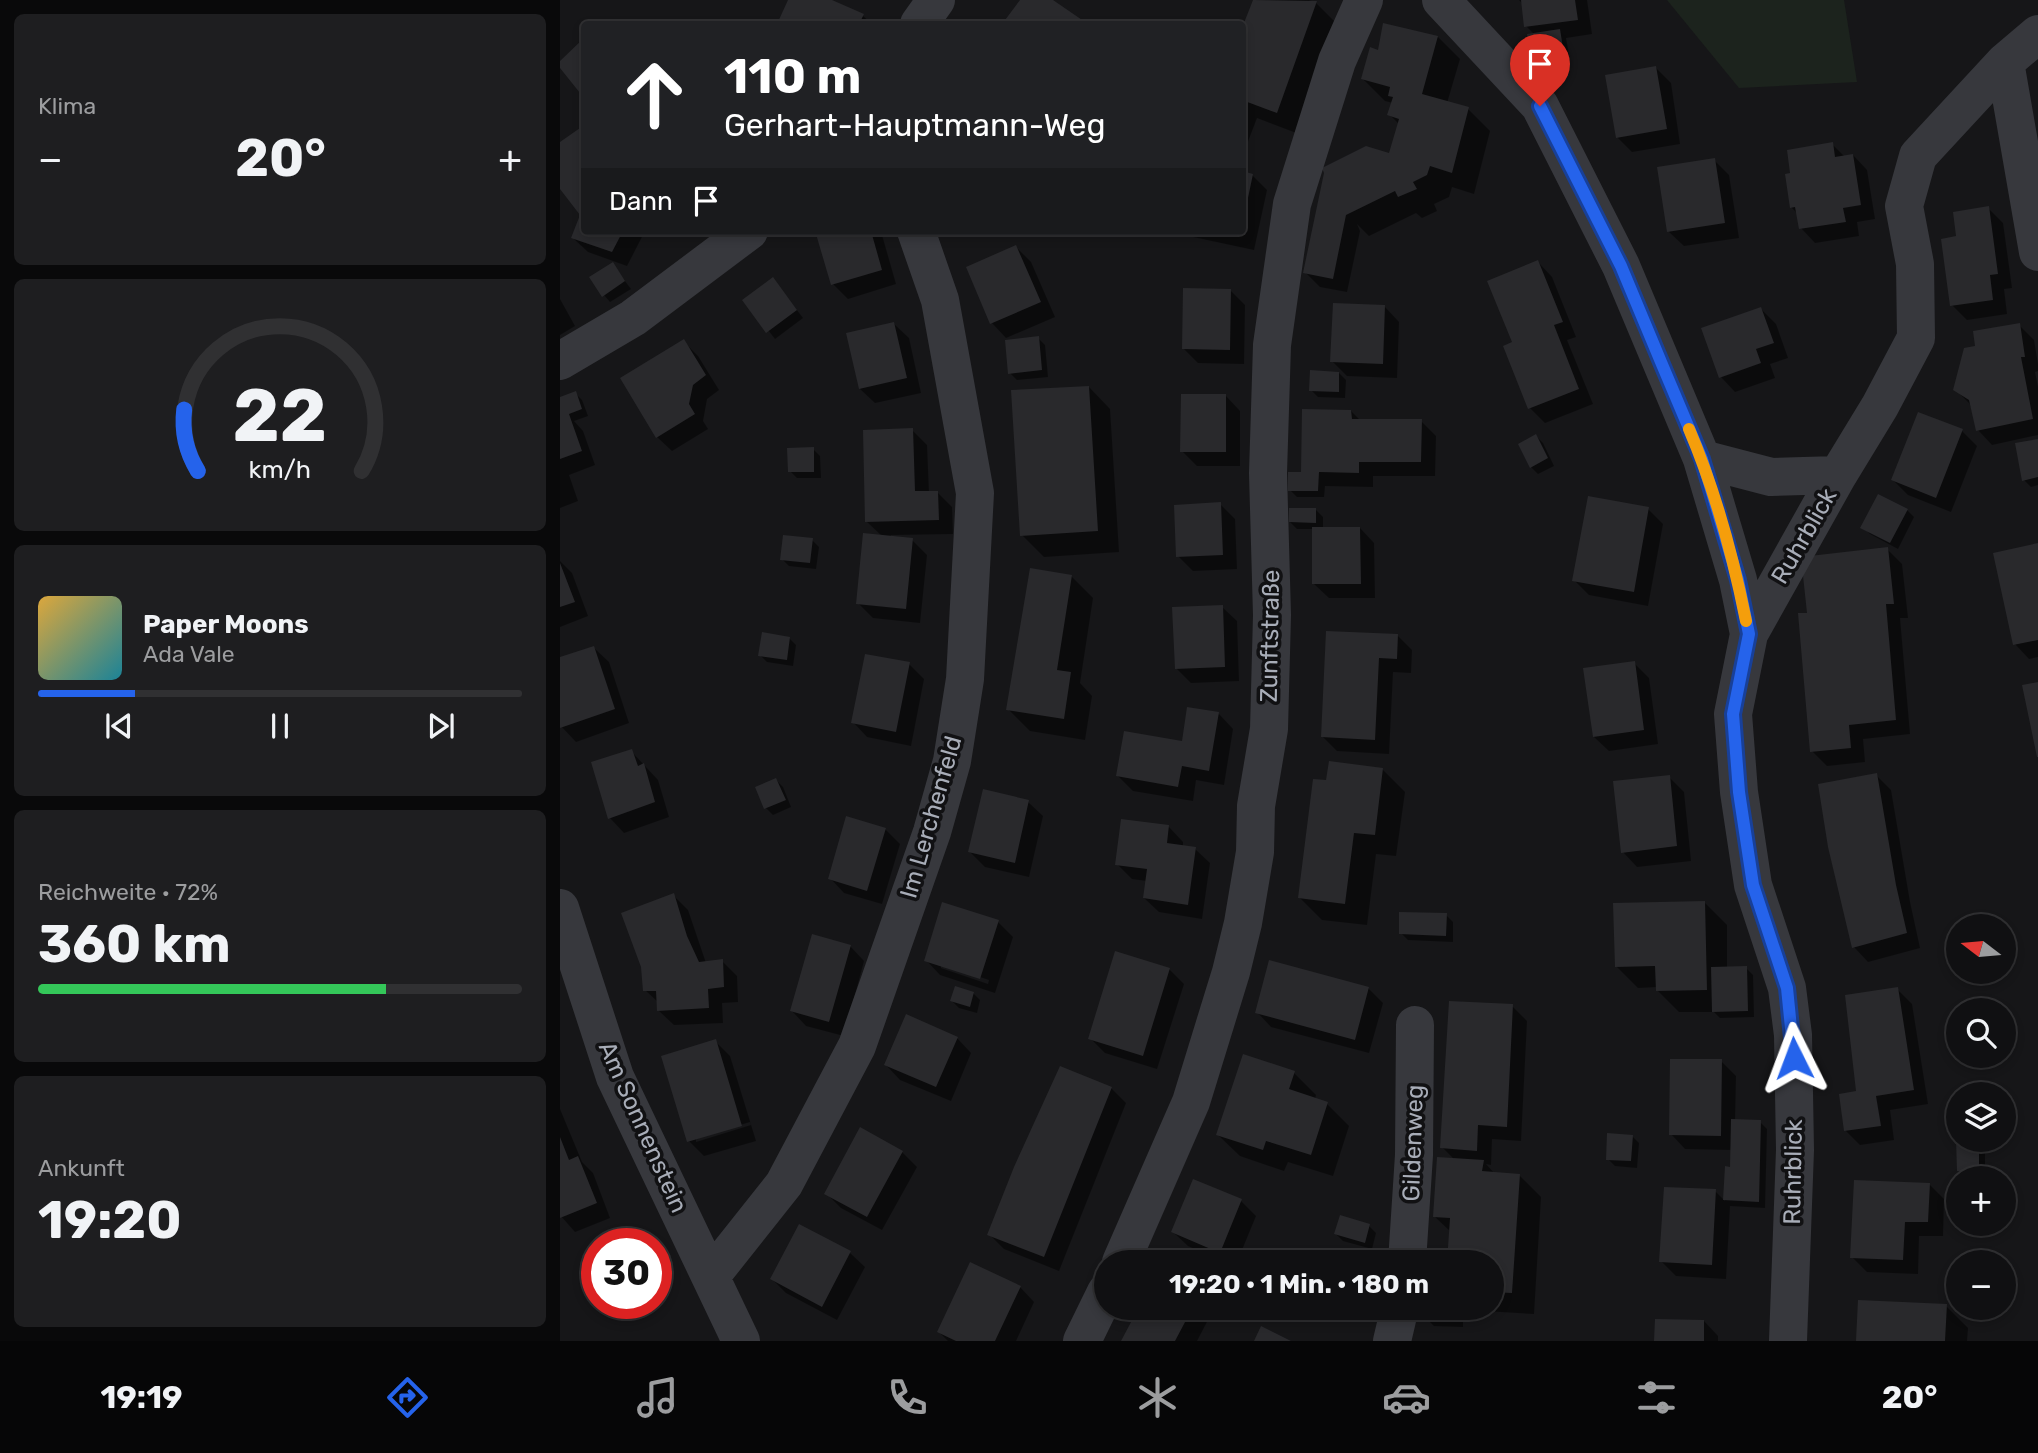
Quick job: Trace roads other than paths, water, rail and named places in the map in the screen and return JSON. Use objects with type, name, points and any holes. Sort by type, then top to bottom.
[{"type":"street","points":[[921,21],[936,0]]},
{"type":"street","name":"Zunftstraße","points":[[1126,1250],[1191,1102],[1231,972],[1243,923],[1255,852],[1256,806],[1269,729],[1272,615],[1268,473],[1272,345],[1292,204],[1337,61],[1364,0]]},
{"type":"street","name":"Ruhrblick","points":[[1441,0],[1540,106],[1621,266],[1702,459],[1738,580],[1749,634]]},
{"type":"street","name":"Ruhrblick","points":[[1788,1341],[1795,1150],[1793,1035],[1787,988],[1753,885],[1739,792],[1733,714],[1749,634],[1916,338],[1915,264],[1904,206],[1918,156],[2005,62],[2038,34]]},
{"type":"street","points":[[2005,62],[2038,252]]},
{"type":"street","points":[[560,361],[633,318],[744,235]]},
{"type":"street","name":"Im Lerchenfeld","points":[[711,1276],[784,1184],[857,1046],[932,832],[952,761],[965,679],[975,493],[940,300],[917,235]]},
{"type":"street","points":[[1702,459],[1771,477],[1838,475]]},
{"type":"street","name":"Am Sonnenstein","points":[[560,908],[615,1077],[741,1341]]},
{"type":"street","name":"Gildenweg","points":[[1408,1250],[1414,1155],[1415,1025]]},
{"type":"street","points":[[1082,1341],[1094,1316]]},
{"type":"street","points":[[1392,1341],[1397,1320]]}]
